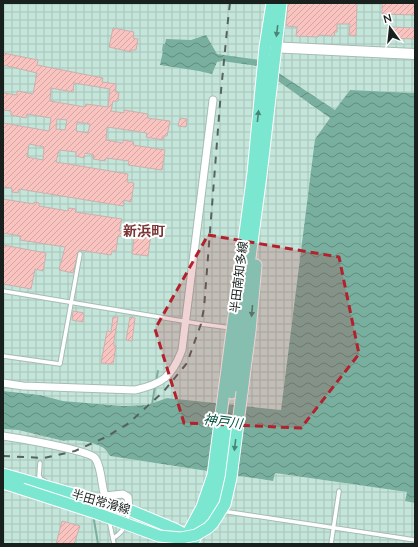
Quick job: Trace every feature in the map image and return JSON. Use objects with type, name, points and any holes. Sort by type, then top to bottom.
[{"type":"main road","name":"半田南知多線","points":[[190,542],[210,509],[233,392],[236,329],[253,173],[270,52],[272,3]]},
{"type":"main road","name":"半田南知多線","points":[[270,52],[281,3]]},
{"type":"main road","name":"半田南知多線","points":[[236,329],[261,175],[266,84]]},
{"type":"main road","points":[[3,483],[22,491],[99,514],[159,536],[181,538],[196,535],[214,523],[223,510],[228,498],[233,392],[250,331],[261,208],[261,175]]},
{"type":"main road","name":"半田常滑線","points":[[3,474],[129,513],[190,542]]},
{"type":"main road","name":"半田南知多線","points":[[190,542],[202,507],[217,475]]},
{"type":"main road","name":"半田常滑線","points":[[3,479],[129,513]]},
{"type":"street","points":[[270,52],[415,54]]},
{"type":"street","points":[[3,383],[23,386],[135,390],[149,387],[160,382],[170,374],[178,362],[182,350],[213,100]]},
{"type":"street","points":[[3,436],[90,455],[97,462],[103,496],[123,494],[128,497],[129,513]]},
{"type":"lane","points":[[3,356],[60,364],[80,254]]},
{"type":"lane","points":[[3,291],[236,329]]},
{"type":"lane","points":[[40,463],[38,476],[48,482]]},
{"type":"lane","points":[[54,484],[94,495]]},
{"type":"lane","points":[[22,491],[78,512],[108,516],[114,544]]},
{"type":"lane","points":[[331,544],[339,491]]},
{"type":"lane","points":[[210,509],[415,540]]},
{"type":"lane","points":[[113,538],[120,534],[123,530],[129,513]]},
{"type":"highlighted area","points":[[208,235],[339,257],[359,354],[301,428],[184,423],[155,329]]},
{"type":"shaded area","points":[[3,3],[415,3],[415,93],[350,90],[315,139],[281,410],[167,398],[147,405],[123,406],[63,401],[40,395],[3,391]]},
{"type":"shaded area","points":[[3,429],[18,430],[64,441],[71,439],[100,445],[110,456],[272,481],[275,473],[407,492],[405,501],[415,503],[415,544],[3,544]]},
{"type":"water","name":"神戸川","points":[[206,35],[217,54],[259,60],[335,110],[350,90],[415,93],[415,503],[405,501],[407,492],[275,473],[273,481],[110,456],[103,448],[88,442],[64,441],[18,430],[3,429],[3,391],[40,395],[63,401],[123,406],[147,405],[167,398],[281,410],[315,139],[330,118],[257,66],[222,61],[217,62],[212,74],[160,65],[163,44],[165,44],[166,39],[191,40]]},
{"type":"building","points":[[288,3],[357,3],[356,36],[349,35],[350,24],[337,24],[337,32],[334,32],[335,36],[296,36],[297,27],[286,26]]},
{"type":"building","points":[[382,3],[415,3],[415,15],[382,14]]},
{"type":"building","points":[[391,27],[415,28],[415,39],[391,38]]},
{"type":"building","points":[[113,28],[134,32],[133,38],[138,39],[136,50],[131,50],[131,52],[109,47]]},
{"type":"building","points":[[3,53],[38,60],[37,65],[103,78],[102,82],[116,84],[115,92],[119,92],[118,101],[113,101],[111,111],[124,113],[124,110],[148,114],[147,118],[170,121],[167,136],[163,136],[163,140],[146,137],[147,133],[107,127],[106,140],[123,143],[123,140],[134,142],[133,145],[165,150],[162,170],[128,165],[129,161],[106,158],[105,161],[93,159],[94,155],[85,153],[84,158],[76,156],[76,152],[59,150],[56,162],[128,174],[127,182],[134,183],[131,202],[124,200],[123,206],[19,189],[18,193],[12,192],[12,188],[3,187],[3,123],[49,131],[51,118],[27,114],[26,118],[11,115],[11,111],[3,110],[3,93],[17,95],[17,91],[33,94],[37,73],[3,65]],"holes":[[[74,83],[110,89],[108,107],[86,104],[85,107],[50,101],[51,88],[73,92]],[[57,119],[67,120],[65,130],[56,129]],[[77,122],[90,124],[88,133],[76,131]],[[29,144],[44,147],[43,160],[27,157]]]},
{"type":"building","points":[[180,118],[187,119],[186,127],[178,126]]},
{"type":"building","points":[[3,199],[34,204],[34,202],[39,203],[39,206],[68,211],[69,208],[76,209],[75,212],[122,219],[119,231],[123,231],[121,236],[118,236],[116,251],[112,251],[111,255],[79,250],[73,273],[59,270],[65,247],[20,240],[21,236],[3,233]]},
{"type":"building","points":[[136,223],[152,226],[148,256],[132,254]]},
{"type":"building","points":[[3,245],[46,253],[43,271],[35,269],[31,289],[3,284]]},
{"type":"building","points":[[73,311],[84,313],[83,322],[72,320]]},
{"type":"building","points":[[113,317],[118,317],[114,340],[114,346],[116,346],[113,364],[101,363],[107,331],[111,332]]},
{"type":"building","points":[[130,317],[135,318],[132,341],[126,340]]},
{"type":"building","points":[[62,521],[80,526],[74,544],[56,544]]},
{"type":"waterway","points":[[156,381],[158,371]]},
{"type":"waterway","points":[[152,405],[155,386]]},
{"type":"waterway","points":[[94,520],[98,544]]},
{"type":"railway","points":[[3,456],[44,458],[75,451],[106,437],[129,423],[164,391],[187,363],[201,324],[204,308],[221,91],[230,3]]},
{"type":"district","name":"新浜町","points":[[144,231]]}]
